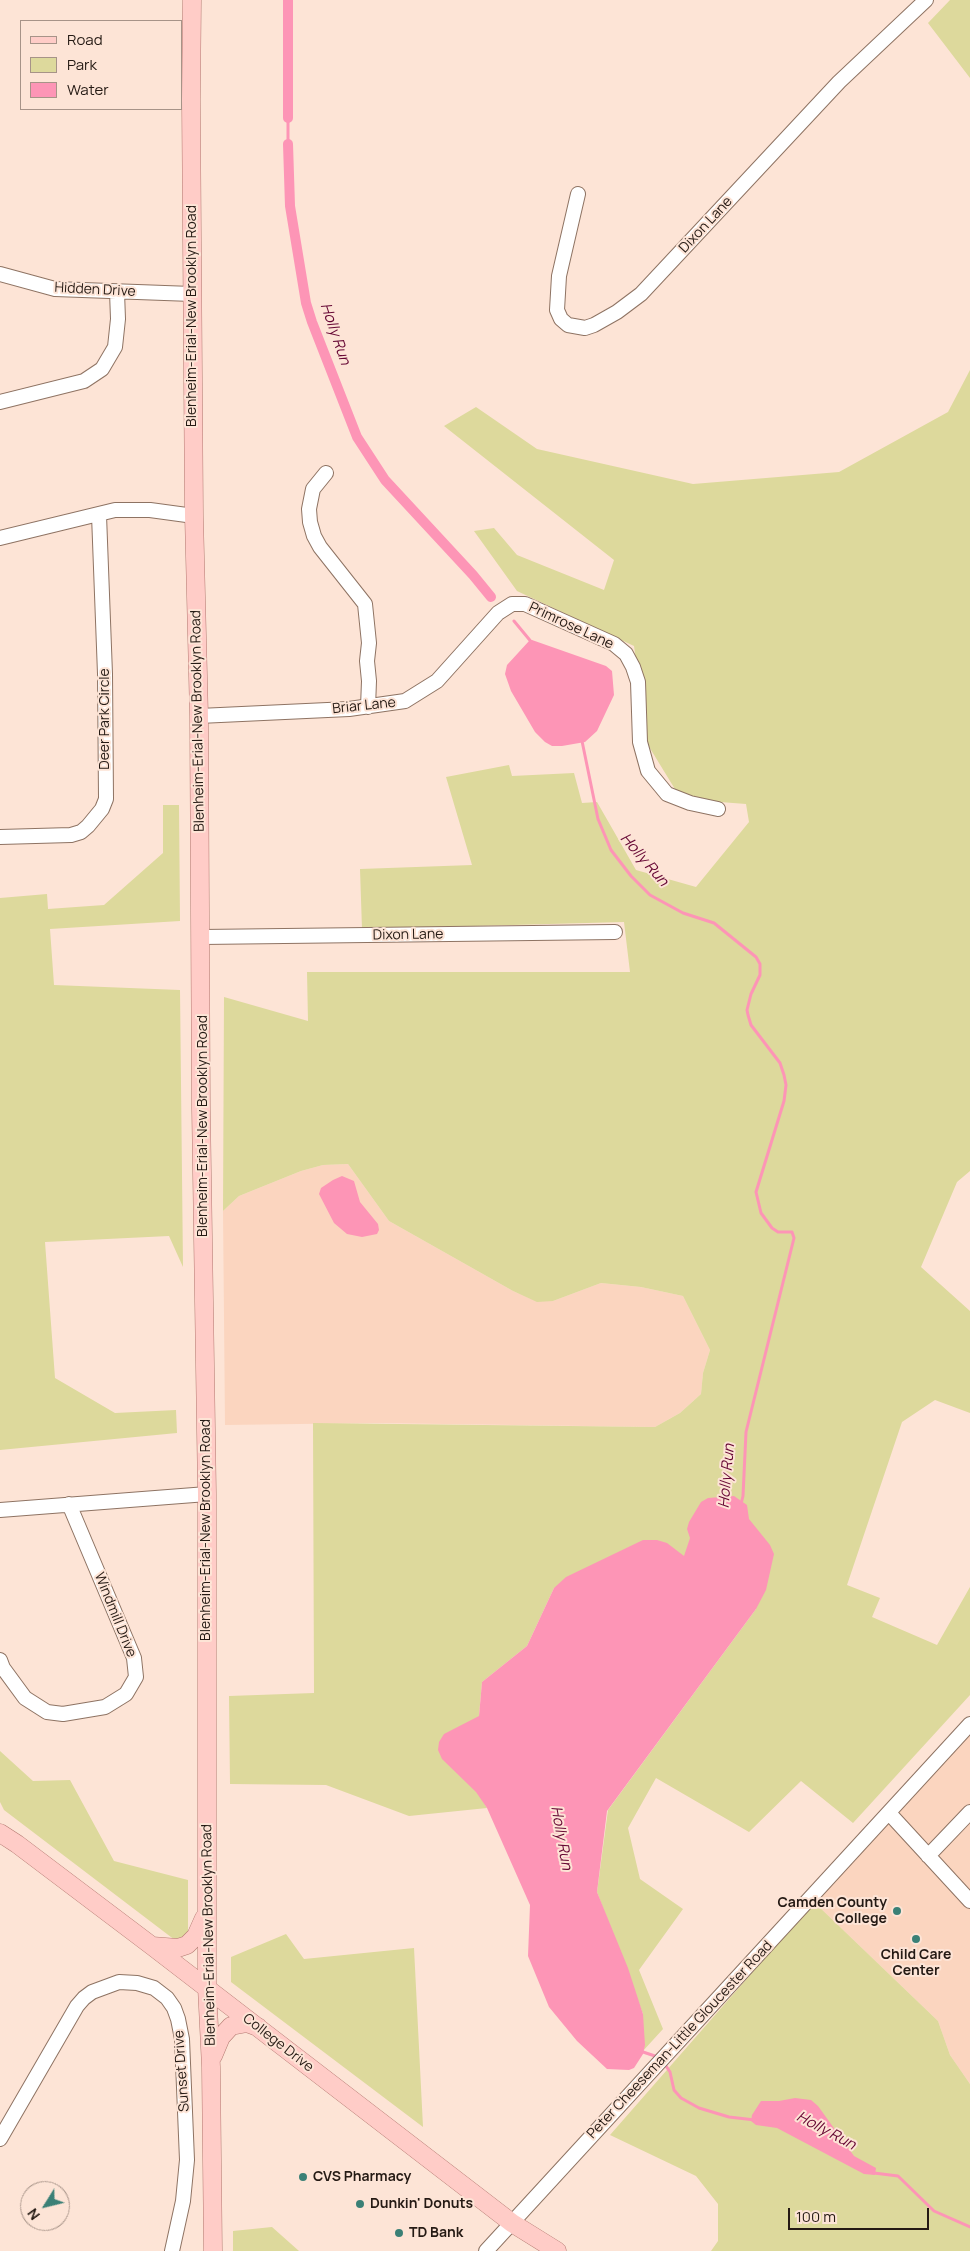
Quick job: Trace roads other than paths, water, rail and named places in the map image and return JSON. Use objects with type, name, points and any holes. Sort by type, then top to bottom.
[{"type":"main road","name":"Blenheim-Erial-New Brooklyn Road","points":[[192,0],[194,516],[202,937],[201,1108],[207,1494],[207,1987],[212,2066],[213,2251]]},
{"type":"main road","name":"College Drive","points":[[0,1833],[207,1987],[512,2223],[557,2251]]},
{"type":"main road","points":[[152,1946],[178,1948],[187,1945],[196,1936],[202,1924],[207,1898]]},
{"type":"main road","points":[[212,2066],[216,2046],[227,2029],[235,2024],[244,2023],[259,2027]]},
{"type":"street","name":"Dixon Lane","points":[[578,194],[559,276],[557,304],[561,319],[568,325],[585,328],[609,316],[641,294],[840,80],[926,0]]},
{"type":"street","name":"Hidden Drive","points":[[0,274],[55,289],[192,294]]},
{"type":"street","points":[[0,402],[84,381],[102,369],[115,347],[118,319],[117,292]]},
{"type":"street","points":[[326,473],[313,489],[309,509],[310,522],[320,548],[365,604],[369,644],[367,661],[368,707]]},
{"type":"street","points":[[0,538],[115,510],[150,510],[194,516]]},
{"type":"street","name":"Deer Park Circle","points":[[0,837],[71,835],[81,832],[98,815],[106,799],[105,674],[99,515]]},
{"type":"street","name":"Primrose Lane","points":[[495,616],[512,604],[525,604],[614,644],[626,654],[638,682],[640,742],[648,771],[667,794],[690,803],[718,809]]},
{"type":"street","name":"Briar Lane","points":[[199,716],[368,707],[405,701],[423,692],[437,681],[495,616]]},
{"type":"street","name":"Dixon Lane","points":[[202,937],[614,932]]},
{"type":"street","points":[[0,1510],[207,1494]]},
{"type":"street","name":"Windmill Drive","points":[[0,1660],[3,1668],[26,1698],[47,1712],[63,1714],[105,1707],[126,1694],[136,1677],[134,1658],[69,1504]]},
{"type":"street","name":"Peter Cheeseman-Little Gloucester Road","points":[[486,2251],[970,1724]]},
{"type":"street","points":[[889,1812],[970,1900]]},
{"type":"street","points":[[928,1856],[970,1812]]},
{"type":"street","name":"Sunset Drive","points":[[0,2139],[77,2006],[84,1998],[98,1989],[119,1982],[137,1982],[154,1988],[167,1998],[174,2008],[182,2039],[187,2160],[183,2201],[172,2251]]},
{"type":"water","points":[[532,640],[606,666],[612,671],[614,695],[597,731],[585,742],[552,746],[545,742],[535,732],[511,691],[505,674],[507,665]]},
{"type":"water","points":[[342,1176],[354,1181],[360,1202],[378,1224],[379,1230],[377,1234],[362,1237],[347,1234],[334,1223],[319,1194],[321,1188]]},
{"type":"water","points":[[734,1496],[747,1505],[749,1519],[770,1545],[774,1554],[766,1590],[756,1609],[607,1811],[597,1892],[628,1968],[643,2014],[645,2045],[643,2054],[634,2068],[629,2070],[607,2069],[577,2041],[549,2007],[528,1956],[530,1905],[487,1808],[476,1792],[442,1759],[438,1750],[439,1742],[444,1734],[479,1716],[482,1682],[527,1646],[554,1588],[566,1577],[643,1540],[657,1540],[667,1543],[684,1556],[690,1538],[687,1529],[689,1522],[701,1502],[708,1498]]},
{"type":"water","points":[[795,2098],[811,2100],[818,2106],[854,2156],[876,2168],[875,2175],[864,2174],[777,2128],[756,2125],[751,2121],[752,2115],[761,2101],[779,2101]]},
{"type":"waterway","name":"Holly Run","points":[[288,0],[288,118]]},
{"type":"waterway","name":"Holly Run","points":[[288,118],[288,144]]},
{"type":"waterway","name":"Holly Run","points":[[288,144],[290,206],[306,303],[357,437],[385,480],[491,597]]},
{"type":"waterway","name":"Holly Run","points":[[514,621],[533,644]]},
{"type":"waterway","name":"Holly Run","points":[[582,741],[598,819],[611,850],[631,876],[650,895],[683,913],[714,923],[756,957],[760,964],[760,975],[751,994],[747,1010],[748,1015],[751,1025],[780,1063],[784,1075],[786,1085],[784,1101],[756,1192],[761,1213],[772,1228],[778,1232],[792,1232],[794,1238],[746,1432],[741,1504]]},
{"type":"waterway","name":"Holly Run","points":[[640,2051],[658,2057]]},
{"type":"waterway","name":"Holly Run","points":[[664,2063],[670,2072],[674,2090],[681,2098],[699,2108],[729,2117],[755,2120]]},
{"type":"waterway","name":"Holly Run","points":[[874,2173],[898,2176],[934,2211],[970,2227]]},
{"type":"place","name":"Camden County College","points":[[897,1911]]},
{"type":"place","name":"Child Care Center","points":[[916,1939]]},
{"type":"place","name":"CVS Pharmacy","points":[[303,2177]]},
{"type":"place","name":"Dunkin' Donuts","points":[[360,2204]]},
{"type":"place","name":"TD Bank","points":[[399,2233]]}]
